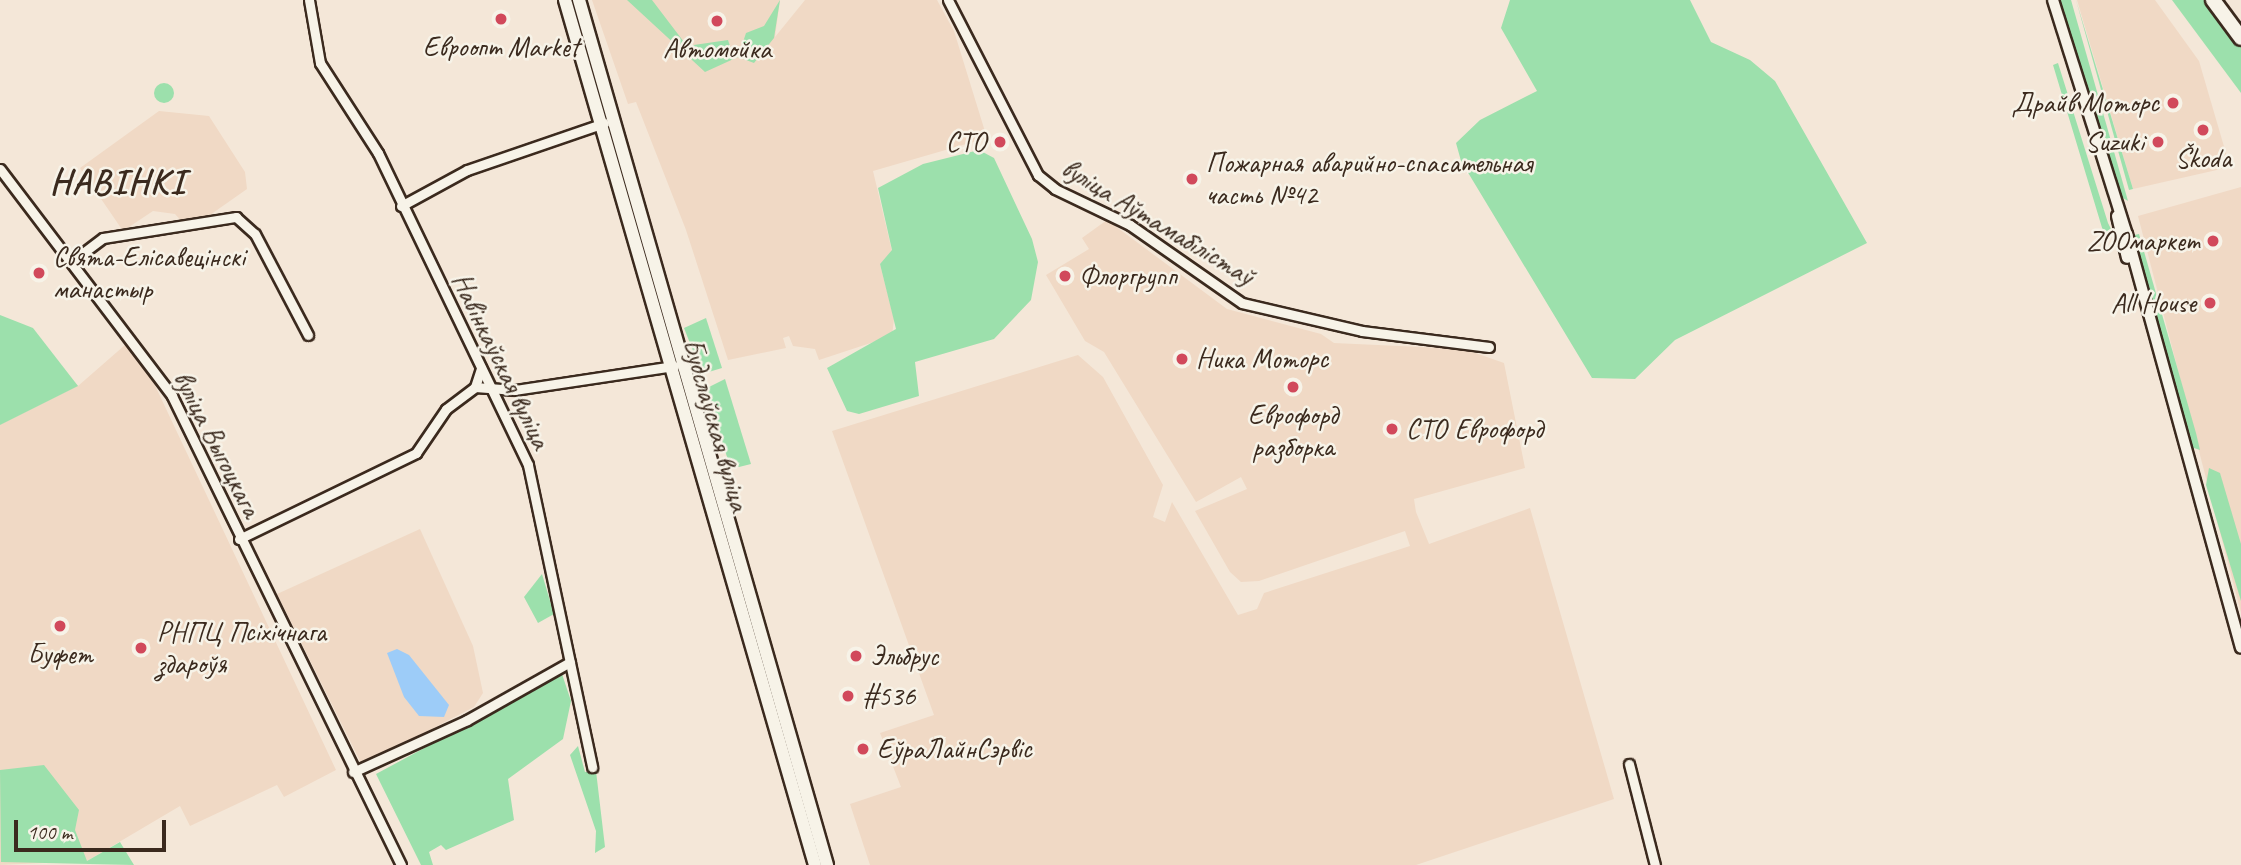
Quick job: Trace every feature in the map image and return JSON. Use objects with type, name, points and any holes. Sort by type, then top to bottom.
[{"type":"highway","points":[[2213,0],[2241,38]]},
{"type":"main road","name":"Будслаўская вуліца","points":[[565,0],[604,123],[815,865]]},
{"type":"main road","name":"Будслаўская вуліца","points":[[579,0],[827,865]]},
{"type":"street","name":"Навінкаўская вуліца","points":[[309,0],[320,64],[363,126],[481,366],[508,413],[528,465],[592,767]]},
{"type":"street","name":"вуліца Аўтамабілістаў","points":[[948,0],[1038,175],[1055,189],[1130,225],[1242,303],[1362,331],[1489,347]]},
{"type":"street","points":[[2053,0],[2117,212],[2241,648]]},
{"type":"street","points":[[401,206],[467,170],[604,123]]},
{"type":"street","name":"вуліца Выгоцкага","points":[[0,169],[172,396],[353,772],[401,865]]},
{"type":"street","points":[[71,262],[103,239],[236,217],[255,234],[308,335]]},
{"type":"street","points":[[481,366],[475,387],[514,390],[674,366]]},
{"type":"street","name":"вуліца Выгоцкага","points":[[239,538],[416,453],[446,409],[475,387]]},
{"type":"street","points":[[508,413],[514,390]]},
{"type":"street","points":[[353,772],[467,720],[570,662]]},
{"type":"street","points":[[1629,764],[1655,865]]},
{"type":"shaded area","points":[[592,0],[780,0],[775,37],[805,0],[937,0],[954,31],[987,138],[873,171],[892,251],[880,264],[894,319],[892,336],[819,360],[815,349],[793,346],[789,336],[783,338],[786,348],[728,360],[686,230],[636,102],[628,104]]},
{"type":"shaded area","points":[[2077,0],[2155,0],[2199,61],[2230,167],[2133,189]]},
{"type":"shaded area","points":[[159,111],[209,116],[245,172],[247,189],[200,222],[184,224],[175,214],[153,211],[123,231],[80,168]]},
{"type":"shaded area","name":"All House","points":[[2241,187],[2241,613],[2138,216]]},
{"type":"shaded area","points":[[1107,220],[1227,309],[1321,334],[1334,343],[1464,349],[1504,363],[1525,468],[1414,499],[1416,512],[1429,544],[1530,508],[1614,799],[1416,865],[870,865],[850,804],[901,787],[880,733],[934,715],[832,431],[1078,355],[1103,377],[1163,485],[1153,517],[1165,522],[1172,502],[1238,615],[1257,609],[1264,593],[1410,546],[1405,531],[1259,581],[1241,582],[1230,572],[1195,511],[1247,489],[1241,477],[1196,502],[1104,352],[1085,341],[1046,275],[1089,249],[1082,238]]},
{"type":"shaded area","name":"РНПЦ Псіхічнага здароўя","points":[[0,322],[40,340],[78,386],[125,345],[152,379],[336,770],[284,797],[277,785],[190,826],[180,806],[87,861],[0,865]]},
{"type":"shaded area","points":[[420,529],[473,646],[483,693],[474,707],[362,765],[277,594]]},
{"type":"green space","points":[[627,0],[652,0],[687,46],[728,40],[732,52],[741,48],[746,33],[764,26],[780,0],[774,38],[754,63],[738,57],[705,72]]},
{"type":"green space","points":[[1510,0],[1690,0],[1711,42],[1750,60],[1775,81],[1867,243],[1675,340],[1635,379],[1592,378],[1461,161],[1456,143],[1480,120],[1537,91],[1501,28]]},
{"type":"green space","points":[[2059,0],[2071,0],[2128,201],[2118,195]]},
{"type":"green space","points":[[2076,0],[2133,189],[2129,190]]},
{"type":"green space","points":[[2172,0],[2207,0],[2241,46],[2241,93]]},
{"type":"green space","points":[[2058,63],[2113,233],[2103,231],[2053,65]]},
{"type":"green space","points":[[164,83],[171,86],[174,93],[171,100],[164,103],[157,100],[154,93],[157,86]]},
{"type":"green space","points":[[979,150],[994,158],[1032,239],[1038,262],[1031,300],[994,339],[915,362],[919,396],[859,414],[847,411],[827,368],[896,329],[880,264],[892,250],[878,188],[923,164]]},
{"type":"green space","points":[[2139,234],[2200,450],[2191,447],[2130,236]]},
{"type":"green space","points":[[0,315],[33,328],[78,386],[0,425]]},
{"type":"green space","points":[[706,318],[722,368],[702,374],[684,328]]},
{"type":"green space","points":[[725,379],[751,464],[739,467],[729,463],[705,389]]},
{"type":"green space","points":[[2209,468],[2220,473],[2241,544],[2241,601],[2206,485]]},
{"type":"green space","points":[[542,574],[554,614],[538,623],[524,597]]},
{"type":"green space","points":[[562,674],[571,701],[563,739],[508,779],[514,820],[446,850],[441,845],[429,852],[433,865],[421,865],[376,774]]},
{"type":"green space","points":[[578,746],[585,772],[596,771],[605,847],[595,853],[596,831],[570,755]]},
{"type":"green space","points":[[44,765],[79,810],[75,830],[87,861],[120,842],[134,865],[1,862],[0,770]]},
{"type":"water","points":[[397,649],[409,655],[449,705],[444,717],[419,716],[404,697],[387,653]]},
{"type":"place","name":"Евроопт Market","points":[[501,19]]},
{"type":"place","name":"Автомойка","points":[[717,21]]},
{"type":"place","name":"Драйв Моторс","points":[[2173,103]]},
{"type":"place","name":"Škoda","points":[[2203,130]]},
{"type":"place","name":"СТО","points":[[1000,142]]},
{"type":"place","name":"Suzuki","points":[[2158,142]]},
{"type":"place","name":"Пожарная аварийно-спасательная часть №42","points":[[1192,179]]},
{"type":"place","name":"ZOOмаркет","points":[[2213,241]]},
{"type":"place","name":"Свята-Елісавецінскі манастыр","points":[[39,273]]},
{"type":"place","name":"Флоргрупп","points":[[1065,276]]},
{"type":"place","name":"All House","points":[[2210,303]]},
{"type":"place","name":"Ника Моторс","points":[[1182,359]]},
{"type":"place","name":"Еврофорд разборка","points":[[1293,387]]},
{"type":"place","name":"СТО Еврофорд","points":[[1392,429]]},
{"type":"place","name":"Буфет","points":[[60,626]]},
{"type":"place","name":"РНПЦ Псіхічнага здароўя","points":[[141,648]]},
{"type":"place","name":"Эльбрус","points":[[856,656]]},
{"type":"place","name":"#536","points":[[848,696]]},
{"type":"place","name":"ЕўраЛайнСэрвіс","points":[[863,749]]},
{"type":"district","name":"НАВІНКІ","points":[[118,182]]}]
